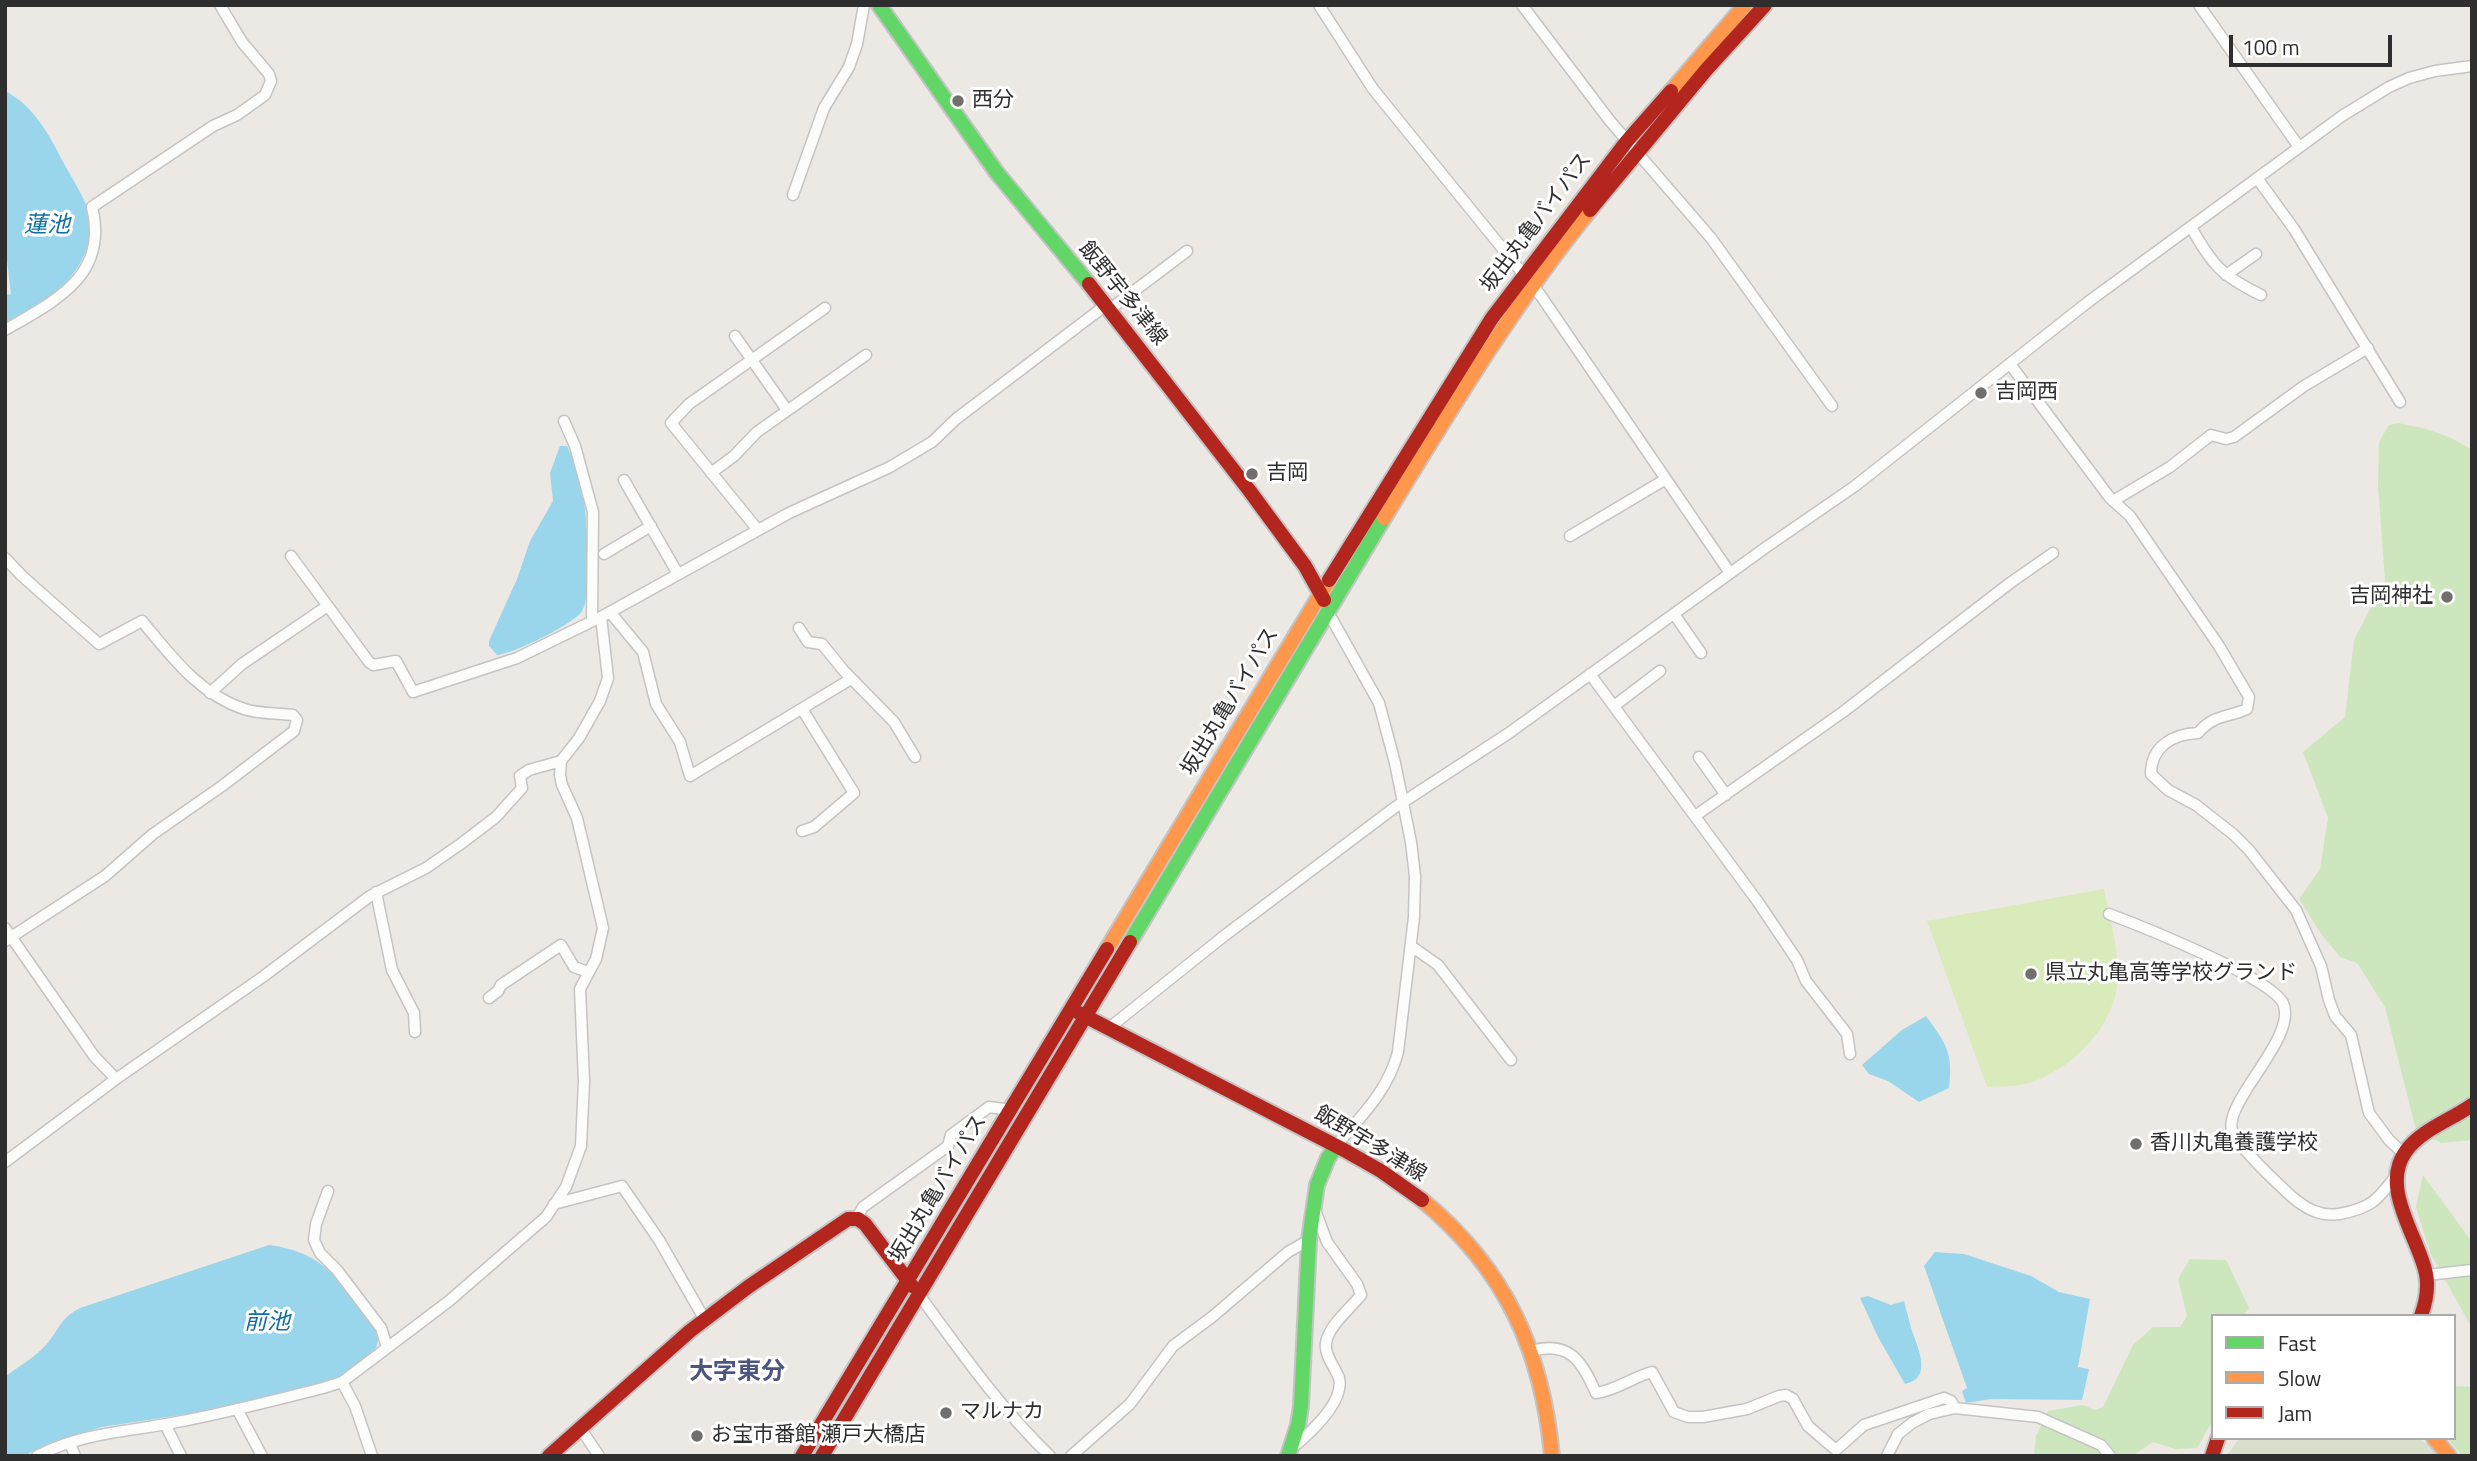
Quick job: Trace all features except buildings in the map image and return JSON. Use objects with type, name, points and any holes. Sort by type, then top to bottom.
[{"type":"main road","name":"飯野宇多津線","points":[[879,5],[997,173],[1108,307],[1249,490],[1305,566],[1321,593],[1328,612]]},
{"type":"main road","name":"坂出丸亀バイパス","points":[[802,1456],[1072,1009],[1224,747],[1492,318],[1524,274],[1632,146],[1745,5]]},
{"type":"main road","name":"坂出丸亀バイパス","points":[[822,1456],[1328,612],[1500,331],[1632,146],[1765,5]]},
{"type":"main road","name":"飯野宇多津線","points":[[1072,1009],[1336,1146],[1393,1179],[1447,1223],[1491,1275],[1520,1326],[1542,1385],[1552,1456]]},
{"type":"main road","points":[[2422,1314],[2428,1292],[2427,1276],[2403,1208],[2398,1189],[2399,1173],[2404,1154],[2417,1139],[2472,1105]]},
{"type":"main road","points":[[1290,1450],[1301,1406],[1309,1240],[1317,1185],[1336,1146]]},
{"type":"main road","points":[[549,1456],[665,1351],[848,1219],[856,1219],[865,1224],[920,1296]]},
{"type":"main road","points":[[2436,1440],[2449,1456]]},
{"type":"street","points":[[5,330],[65,293],[77,282],[92,253],[96,228],[92,207],[213,125],[237,115],[265,95],[271,81],[269,74],[242,42],[220,5]]},
{"type":"street","points":[[793,195],[824,108],[849,67],[857,44],[864,5]]},
{"type":"street","points":[[1319,5],[1373,89],[1534,286],[1730,573]]},
{"type":"street","points":[[1522,5],[1632,146],[1711,238],[1832,406]]},
{"type":"street","points":[[2199,5],[2299,147]]},
{"type":"street","points":[[1109,1028],[1224,936],[1402,803],[1509,733],[1855,486],[2088,302],[2342,116],[2391,86],[2435,71],[2472,66]]},
{"type":"street","points":[[2257,178],[2294,229],[2400,402]]},
{"type":"street","points":[[2191,227],[2204,251],[2226,275],[2261,295]]},
{"type":"street","points":[[291,556],[369,662],[373,665],[396,661],[412,692],[517,658],[601,617],[789,513],[890,467],[932,442],[956,419],[1187,251]]},
{"type":"street","points":[[2226,275],[2256,254]]},
{"type":"street","points":[[758,530],[671,423],[689,404],[825,308]]},
{"type":"street","points":[[734,336],[787,410]]},
{"type":"street","points":[[2113,501],[2164,471],[2211,435],[2226,439],[2234,437],[2304,386],[2368,348]]},
{"type":"street","points":[[711,473],[734,456],[757,432],[866,355]]},
{"type":"street","points":[[2010,364],[2064,439],[2113,501],[2130,516],[2220,646],[2249,697],[2247,709],[2216,717],[2198,733],[2184,733],[2160,747],[2151,761],[2151,774],[2168,790],[2196,805],[2233,834],[2249,850],[2296,911],[2321,966],[2335,1016],[2351,1035],[2369,1113],[2389,1140],[2404,1154]]},
{"type":"street","points":[[5,1162],[376,892],[426,868],[496,817],[522,788],[520,776],[529,770],[561,761],[579,738],[600,701],[608,678],[593,513],[575,446],[564,421]]},
{"type":"street","points":[[624,480],[678,574]]},
{"type":"street","points":[[1570,536],[1666,480]]},
{"type":"street","points":[[604,554],[651,526]]},
{"type":"street","points":[[1695,816],[1843,712],[2053,552]]},
{"type":"street","points":[[5,558],[99,644],[142,621],[182,669],[210,693],[245,710],[293,715],[298,720],[295,731],[153,834],[105,876],[8,935],[94,1056],[116,1079]]},
{"type":"street","points":[[210,693],[242,664],[326,607]]},
{"type":"street","points":[[1328,612],[1379,703],[1395,763],[1414,862],[1414,916],[1394,1068],[1368,1110],[1336,1146]]},
{"type":"street","points":[[1674,614],[1701,653]]},
{"type":"street","points":[[601,617],[643,652],[656,704],[680,742],[690,776],[851,678]]},
{"type":"street","points":[[799,628],[808,642],[822,644],[894,722],[915,757]]},
{"type":"street","points":[[1614,706],[1660,671]]},
{"type":"street","points":[[1590,674],[1797,960],[1807,981],[1847,1034],[1850,1054]]},
{"type":"street","points":[[802,709],[854,793],[814,827],[802,831]]},
{"type":"street","points":[[1224,747],[1241,758]]},
{"type":"street","points":[[1699,757],[1726,795]]},
{"type":"street","points":[[37,1456],[111,1431],[165,1424],[237,1409],[342,1381],[449,1301],[546,1217],[566,1186],[581,1146],[584,1069],[580,989],[600,948],[603,928],[577,818],[562,785],[561,761]]},
{"type":"street","points":[[376,892],[392,970],[414,1013],[415,1032]]},
{"type":"street","points":[[2109,914],[2245,975],[2277,994],[2284,1006],[2283,1027],[2231,1123],[2233,1133],[2246,1150],[2290,1194],[2308,1209],[2330,1215],[2361,1210],[2381,1196],[2399,1173]]},
{"type":"street","points":[[489,999],[501,985],[561,945],[574,967],[588,972]]},
{"type":"street","points":[[1411,946],[1438,965],[1511,1060]]},
{"type":"street","points":[[856,1219],[863,1207],[948,1146],[951,1135],[989,1107],[1011,1110]]},
{"type":"street","points":[[554,1205],[622,1186],[659,1240],[705,1321]]},
{"type":"street","points":[[328,1191],[316,1224],[314,1240],[320,1253],[337,1270],[381,1328],[387,1347]]},
{"type":"street","points":[[1290,1450],[1323,1421],[1336,1396],[1340,1380],[1328,1357],[1325,1344],[1332,1329],[1361,1295],[1357,1284],[1328,1242],[1314,1206]]},
{"type":"street","points":[[1071,1456],[1130,1404],[1173,1346],[1212,1317],[1288,1252],[1309,1240]]},
{"type":"street","points":[[2427,1276],[2472,1269]]},
{"type":"street","points":[[920,1296],[982,1382],[1050,1456]]},
{"type":"street","points":[[1531,1351],[1551,1346],[1565,1350],[1578,1361],[1596,1393],[1605,1392],[1634,1377],[1652,1372],[1674,1412],[1688,1417],[1747,1409],[1786,1395],[1793,1399],[1808,1426],[1836,1450],[1864,1425],[1900,1411],[1944,1398],[1951,1401],[1955,1408]]},
{"type":"street","points":[[342,1381],[355,1406],[372,1456]]},
{"type":"street","points":[[1887,1456],[1898,1434],[1912,1423],[1929,1413],[1955,1408],[2038,1417],[2101,1445],[2110,1456]]},
{"type":"street","points":[[237,1409],[262,1456]]},
{"type":"street","points":[[165,1424],[181,1456]]},
{"type":"street","points":[[581,1429],[599,1456]]},
{"type":"street","points":[[70,1443],[75,1456]]},
{"type":"green space","points":[[2398,423],[2436,432],[2472,450],[2472,1140],[2441,1143],[2416,1130],[2385,1007],[2357,963],[2340,957],[2321,934],[2299,899],[2320,869],[2328,818],[2303,752],[2345,717],[2354,640],[2385,580],[2378,485],[2379,442],[2389,425]]},
{"type":"green space","name":"県立丸亀高等学校グランド","points":[[2104,889],[2118,967],[2116,992],[2104,1023],[2082,1050],[2055,1071],[2025,1084],[1987,1087],[1927,921]]},
{"type":"green space","points":[[2423,1175],[2472,1242],[2472,1328],[2430,1253],[2416,1207]]},
{"type":"green space","points":[[2190,1259],[2226,1260],[2249,1308],[2244,1314],[2211,1314],[2211,1424],[2197,1448],[2176,1449],[2153,1442],[2132,1456],[2034,1456],[2036,1436],[2048,1411],[2083,1405],[2095,1410],[2103,1407],[2133,1345],[2153,1327],[2180,1327],[2187,1316],[2178,1279]]},
{"type":"green space","points":[[2456,1386],[2472,1387],[2472,1456],[2462,1456],[2449,1440],[2456,1440]]},
{"type":"green space","points":[[2238,1440],[2421,1440],[2439,1456],[2226,1456]]},
{"type":"water","name":"蓮池","points":[[5,91],[23,104],[45,130],[83,197],[92,224],[82,259],[66,282],[55,292],[5,323],[5,295],[11,294],[5,244]]},
{"type":"water","points":[[560,446],[567,446],[574,461],[585,508],[587,582],[584,607],[577,617],[542,638],[497,655],[489,646],[489,641],[517,579],[530,541],[553,501],[550,473]]},
{"type":"water","points":[[1926,1016],[1947,1049],[1950,1076],[1949,1088],[1919,1102],[1888,1081],[1869,1074],[1862,1065],[1902,1030]]},
{"type":"water","name":"前池","points":[[269,1245],[307,1256],[333,1275],[377,1332],[379,1337],[376,1348],[344,1375],[291,1392],[200,1412],[102,1427],[49,1443],[24,1456],[5,1456],[5,1377],[42,1349],[72,1313],[80,1308]]},
{"type":"water","points":[[1935,1252],[1964,1254],[2031,1276],[2059,1292],[2090,1299],[2078,1367],[2089,1369],[2082,1400],[1991,1399],[1966,1403],[1962,1391],[1967,1388],[1924,1266]]},
{"type":"water","points":[[1868,1296],[1891,1305],[1904,1301],[1921,1361],[1919,1375],[1914,1381],[1905,1384],[1878,1337],[1860,1298]]},
{"type":"traffic: fast","points":[[879,5],[997,173],[1089,284]]},
{"type":"traffic: fast","points":[[1130,942],[1384,518]]},
{"type":"traffic: fast","points":[[1288,1456],[1301,1406],[1309,1240],[1317,1185],[1336,1146]]},
{"type":"traffic: slow","points":[[1671,91],[1745,5]]},
{"type":"traffic: slow","points":[[1384,518],[1508,322],[1561,246],[1590,210]]},
{"type":"traffic: slow","points":[[1107,949],[1329,580]]},
{"type":"traffic: slow","points":[[1422,1200],[1451,1226],[1476,1254],[1497,1283],[1514,1314],[1539,1381],[1552,1456]]},
{"type":"traffic: slow","points":[[2436,1440],[2449,1456]]},
{"type":"traffic: jam","points":[[1590,210],[1706,70],[1765,5]]},
{"type":"traffic: jam","points":[[1329,580],[1492,318],[1627,141],[1671,91]]},
{"type":"traffic: jam","points":[[1089,284],[1249,490],[1305,566],[1324,600]]},
{"type":"traffic: jam","points":[[822,1456],[1130,942]]},
{"type":"traffic: jam","points":[[802,1456],[1107,949]]},
{"type":"traffic: jam","points":[[1079,1013],[1344,1150],[1381,1171],[1422,1200]]},
{"type":"traffic: jam","points":[[2422,1314],[2427,1280],[2399,1197],[2399,1165],[2406,1151],[2420,1137],[2472,1105]]},
{"type":"traffic: jam","points":[[549,1456],[690,1331],[748,1287],[848,1219],[858,1219],[865,1224],[912,1286]]},
{"type":"traffic: jam","points":[[2212,1456],[2217,1440]]},
{"type":"place","name":"西分","points":[[958,101]]},
{"type":"place","name":"吉岡西","points":[[1981,393]]},
{"type":"place","name":"吉岡","points":[[1252,474]]},
{"type":"place","name":"吉岡神社","points":[[2447,597]]},
{"type":"place","name":"県立丸亀高等学校グランド","points":[[2031,974]]},
{"type":"place","name":"香川丸亀養護学校","points":[[2136,1144]]},
{"type":"place","name":"マルナカ","points":[[946,1413]]},
{"type":"place","name":"お宝市番館 瀬戸大橋店","points":[[697,1436]]},
{"type":"district","name":"大字東分","points":[[737,1373]]}]
